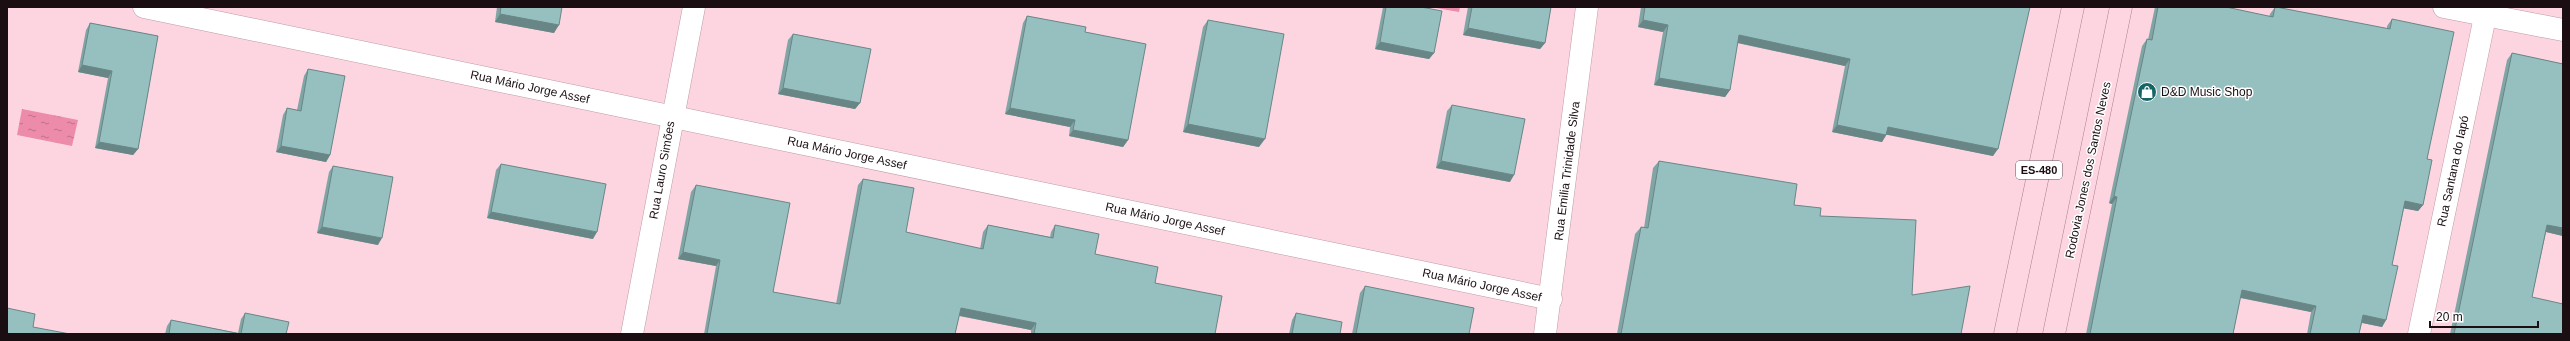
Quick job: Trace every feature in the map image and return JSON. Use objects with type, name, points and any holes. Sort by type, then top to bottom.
[{"type":"main road","name":"ES-480","points":[[2005,334],[2073,7]]},
{"type":"main road","name":"Rodovia Jones dos Santos Neves","points":[[2054,334],[2121,7]]},
{"type":"street","name":"Rua Mário Jorge Assef","points":[[144,7],[1550,299]]},
{"type":"street","name":"Rua Lauro Simões","points":[[632,334],[672,116],[694,7]]},
{"type":"street","name":"Rua Emilia Trinidade Silva","points":[[1545,334],[1587,7]]},
{"type":"street","points":[[2444,7],[2486,11],[2563,30]]},
{"type":"street","name":"Rua Santana do Iapó","points":[[2419,334],[2486,11]]},
{"type":"water","points":[[1431,7],[1460,7],[1459,12]]},
{"type":"water","points":[[22,109],[78,120],[72,146],[17,135]]},
{"type":"building","points":[[501,7],[562,7],[559,25],[500,14]]},
{"type":"building","points":[[1386,7],[1421,7],[1442,11],[1434,53],[1380,42]]},
{"type":"building","points":[[1472,7],[1551,7],[1545,43],[1468,28]]},
{"type":"building","points":[[1645,7],[2030,7],[1998,149],[1888,127],[1886,135],[1837,125],[1850,59],[1739,35],[1730,90],[1659,78],[1668,25],[1643,20]]},
{"type":"building","points":[[2158,7],[2226,7],[2273,17],[2276,7],[2390,29],[2392,19],[2454,32],[2427,159],[2432,160],[2423,205],[2405,201],[2392,265],[2398,266],[2386,320],[2363,315],[2359,334],[2310,334],[2316,306],[2242,290],[2233,334],[2090,334],[2117,197],[2114,196],[2147,39],[2152,40]]},
{"type":"building","points":[[1027,16],[1086,27],[1085,32],[1146,44],[1128,140],[1073,130],[1075,120],[1010,108]]},
{"type":"building","points":[[1208,20],[1284,34],[1265,139],[1188,124]]},
{"type":"building","points":[[90,23],[158,36],[138,149],[99,142],[112,71],[82,65]]},
{"type":"building","points":[[793,34],[871,49],[860,103],[783,88]]},
{"type":"building","points":[[2512,53],[2563,64],[2563,228],[2547,225],[2532,297],[2563,304],[2563,334],[2454,334]]},
{"type":"building","points":[[308,69],[345,76],[330,155],[281,146],[287,108],[301,111]]},
{"type":"building","points":[[1452,105],[1525,119],[1514,175],[1441,161]]},
{"type":"building","points":[[1659,161],[1797,184],[1794,205],[1821,208],[1820,216],[1916,220],[1912,295],[1970,286],[1961,334],[1621,334],[1641,227],[1648,228]]},
{"type":"building","points":[[501,164],[606,184],[597,232],[491,212]]},
{"type":"building","points":[[333,166],[393,177],[382,238],[322,227]]},
{"type":"building","points":[[863,179],[914,188],[906,232],[983,249],[988,225],[1053,238],[1055,225],[1099,234],[1095,254],[1158,267],[1155,283],[1222,296],[1215,334],[1034,334],[1036,323],[961,308],[955,334],[707,334],[720,260],[683,252],[696,185],[790,203],[773,292],[840,304]]},
{"type":"building","points":[[1365,286],[1474,308],[1469,334],[1356,334]]},
{"type":"building","points":[[7,308],[35,314],[33,327],[70,334],[7,334]]},
{"type":"building","points":[[245,313],[289,322],[286,334],[241,334]]},
{"type":"building","points":[[1296,313],[1342,322],[1340,334],[1292,334]]},
{"type":"building","points":[[171,320],[241,334],[169,334]]},
{"type":"place","name":"D&D Music Shop","points":[[2147,92]]}]
